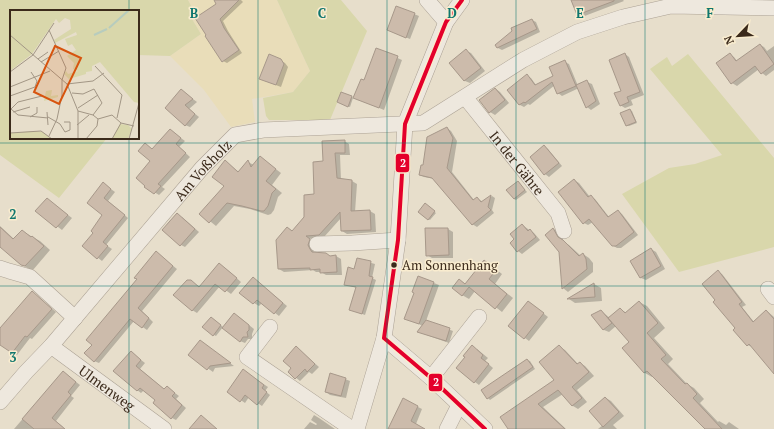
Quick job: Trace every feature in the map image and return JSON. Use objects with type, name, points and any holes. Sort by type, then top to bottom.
[{"type":"street","points":[[427,0],[446,22]]},
{"type":"street","points":[[357,429],[384,338],[398,240],[405,124],[446,22],[462,0]]},
{"type":"street","points":[[405,124],[423,123],[465,98],[523,60],[577,32],[623,17],[671,6],[774,8]]},
{"type":"street","name":"In der Gähre","points":[[465,98],[558,213],[564,231]]},
{"type":"street","name":"Am Voßholz","points":[[0,402],[51,346],[202,168],[235,135],[264,130],[405,124]]},
{"type":"street","points":[[317,244],[398,240]]},
{"type":"street","points":[[0,268],[30,277],[75,318]]},
{"type":"street","points":[[431,378],[479,318]]},
{"type":"street","points":[[270,327],[246,357],[352,429]]},
{"type":"street","points":[[384,338],[431,378],[485,429]]},
{"type":"street","name":"Ulmenweg","points":[[51,346],[164,429]]},
{"type":"street","points":[[447,429],[459,405]]},
{"type":"shaded area","points":[[0,0],[188,0],[195,13],[192,19],[201,34],[170,56],[139,55],[139,10],[10,10],[10,139],[106,139],[59,198],[0,155]]},
{"type":"shaded area","points":[[188,0],[277,0],[310,71],[293,92],[252,99],[255,122],[231,127],[204,90],[170,56],[201,34],[192,19],[195,13]]},
{"type":"shaded area","points":[[277,0],[341,0],[367,31],[330,120],[269,120],[266,116],[263,98],[293,92],[310,71]]},
{"type":"shaded area","points":[[688,54],[774,158],[774,247],[679,272],[622,194],[669,168],[695,164],[722,155],[650,69],[667,57],[672,66]]},
{"type":"building","points":[[214,0],[239,0],[220,19],[224,28],[239,50],[222,62],[195,18],[216,4]]},
{"type":"building","points":[[571,0],[614,0],[614,1],[577,15]]},
{"type":"building","points":[[396,6],[415,13],[406,38],[387,30]]},
{"type":"building","points":[[532,19],[537,29],[497,48],[495,45],[512,31],[511,28]]},
{"type":"building","points":[[760,44],[774,64],[761,74],[755,66],[731,84],[716,63],[730,53],[736,61]]},
{"type":"building","points":[[376,48],[398,56],[379,108],[353,98],[361,79],[364,80]]},
{"type":"building","points":[[466,49],[481,68],[464,81],[449,63]]},
{"type":"building","points":[[625,53],[640,92],[627,97],[629,102],[620,106],[614,93],[621,91],[609,60]]},
{"type":"building","points":[[269,54],[281,59],[284,64],[276,85],[259,79]]},
{"type":"building","points":[[565,60],[576,86],[557,94],[552,82],[525,103],[524,102],[519,105],[507,90],[527,74],[535,85],[553,76],[549,67]]},
{"type":"building","points":[[587,80],[596,101],[586,108],[576,85]]},
{"type":"building","points":[[495,88],[505,100],[489,113],[479,100]]},
{"type":"building","points":[[181,89],[193,99],[185,105],[195,114],[185,126],[165,108]]},
{"type":"building","points":[[341,92],[352,96],[348,107],[337,102]]},
{"type":"building","points":[[630,109],[636,122],[626,126],[620,113]]},
{"type":"building","points":[[447,127],[453,138],[447,168],[473,200],[477,197],[481,202],[491,195],[488,207],[491,210],[472,225],[432,178],[419,175],[421,165],[423,165],[427,137]]},
{"type":"building","points":[[170,129],[181,138],[176,144],[186,153],[158,184],[161,186],[154,194],[144,187],[145,186],[136,178],[150,161],[138,151],[145,143],[152,149]]},
{"type":"building","points":[[345,140],[345,153],[335,153],[337,178],[352,180],[351,211],[370,210],[371,230],[341,231],[340,212],[319,235],[306,236],[310,239],[308,245],[312,252],[326,253],[330,256],[336,255],[337,272],[320,273],[320,269],[310,270],[310,268],[278,269],[276,240],[287,227],[292,231],[304,217],[304,195],[314,194],[313,162],[323,161],[322,141]]},
{"type":"building","points":[[544,145],[559,163],[544,175],[530,157]]},
{"type":"building","points":[[260,156],[276,169],[266,181],[276,189],[272,193],[268,206],[264,211],[261,211],[227,203],[209,223],[199,214],[224,186],[212,177],[225,160],[238,172],[248,160],[251,167]]},
{"type":"building","points":[[574,179],[588,197],[591,195],[608,217],[618,210],[634,232],[616,246],[612,246],[589,219],[583,224],[558,192]]},
{"type":"building","points":[[518,181],[525,190],[514,199],[506,190]]},
{"type":"building","points":[[103,182],[111,189],[104,198],[125,215],[103,242],[108,246],[97,259],[82,246],[93,233],[91,231],[102,215],[87,203]]},
{"type":"building","points":[[47,198],[68,215],[56,228],[35,211]]},
{"type":"building","points":[[425,203],[435,211],[428,220],[418,212]]},
{"type":"building","points":[[177,213],[195,229],[180,246],[162,230]]},
{"type":"building","points":[[522,224],[528,231],[530,229],[536,237],[517,252],[510,243],[514,239],[510,234]]},
{"type":"building","points":[[0,227],[13,239],[22,230],[44,246],[25,266],[21,265],[0,247]]},
{"type":"building","points":[[425,228],[448,228],[449,255],[426,256]]},
{"type":"building","points":[[553,228],[558,237],[579,256],[583,253],[586,259],[587,269],[562,289],[559,252],[545,235]]},
{"type":"building","points":[[651,248],[661,266],[640,278],[630,261]]},
{"type":"building","points":[[156,251],[173,266],[138,308],[149,318],[142,328],[130,319],[94,362],[84,353],[92,345],[86,340],[137,279],[134,278]]},
{"type":"building","points":[[357,258],[371,261],[369,276],[373,277],[362,314],[349,310],[356,287],[344,285],[348,267],[354,269]]},
{"type":"building","points":[[484,260],[496,270],[489,279],[507,294],[495,309],[469,287],[462,296],[452,288],[459,279],[465,284]]},
{"type":"building","points":[[219,263],[237,278],[225,292],[215,284],[192,311],[173,295],[187,280],[191,280],[199,287]]},
{"type":"building","points":[[718,270],[742,302],[739,304],[753,322],[766,310],[774,319],[774,374],[749,344],[747,346],[733,330],[735,328],[713,302],[715,300],[702,284]]},
{"type":"building","points":[[418,276],[434,282],[419,324],[404,319],[414,293],[412,292]]},
{"type":"building","points":[[253,277],[283,303],[274,314],[257,300],[253,304],[239,293]]},
{"type":"building","points":[[594,283],[595,297],[567,299]]},
{"type":"building","points":[[32,291],[52,309],[27,337],[25,336],[12,353],[0,345],[0,328]]},
{"type":"building","points":[[528,301],[544,313],[524,339],[508,326]]},
{"type":"building","points":[[639,301],[658,323],[647,333],[666,355],[661,359],[697,394],[693,398],[722,429],[705,429],[647,371],[644,373],[622,348],[629,342],[608,318],[620,308],[625,313]]},
{"type":"building","points":[[601,310],[612,323],[603,330],[591,315]]},
{"type":"building","points":[[234,313],[249,325],[249,330],[247,332],[248,337],[243,337],[240,342],[222,328]]},
{"type":"building","points":[[211,317],[221,325],[213,336],[202,327]]},
{"type":"building","points":[[426,320],[450,328],[446,341],[417,332]]},
{"type":"building","points":[[200,340],[231,363],[210,366],[207,370],[188,355]]},
{"type":"building","points":[[472,345],[483,355],[481,358],[489,364],[474,383],[456,368]]},
{"type":"building","points":[[559,345],[577,364],[580,362],[589,372],[572,387],[582,398],[572,406],[558,390],[538,404],[565,429],[508,429],[500,417],[554,380],[539,362]]},
{"type":"building","points":[[296,346],[315,364],[307,372],[305,369],[295,379],[288,372],[291,368],[283,361]]},
{"type":"building","points":[[131,351],[141,360],[136,366],[164,389],[167,386],[175,393],[172,396],[182,405],[171,419],[153,403],[155,400],[140,388],[137,391],[113,371]]},
{"type":"building","points":[[527,359],[533,367],[487,399],[481,390]]},
{"type":"building","points":[[243,369],[264,385],[262,388],[267,392],[257,405],[245,395],[240,402],[227,392]]},
{"type":"building","points":[[63,371],[76,382],[68,392],[71,395],[52,418],[65,429],[34,429],[22,419]]},
{"type":"building","points":[[330,373],[346,378],[341,396],[325,392]]},
{"type":"building","points":[[605,397],[619,412],[603,427],[589,411]]},
{"type":"building","points":[[403,398],[418,406],[411,421],[425,429],[388,429]]},
{"type":"building","points":[[201,415],[217,429],[189,429]]},
{"type":"transit line","name":"2","points":[[384,338],[398,240],[405,124],[446,22],[462,0]]},
{"type":"transit line","name":"2","points":[[384,338],[431,378],[485,429]]},
{"type":"place","name":"Am Sonnenhang","points":[[394,265]]}]
